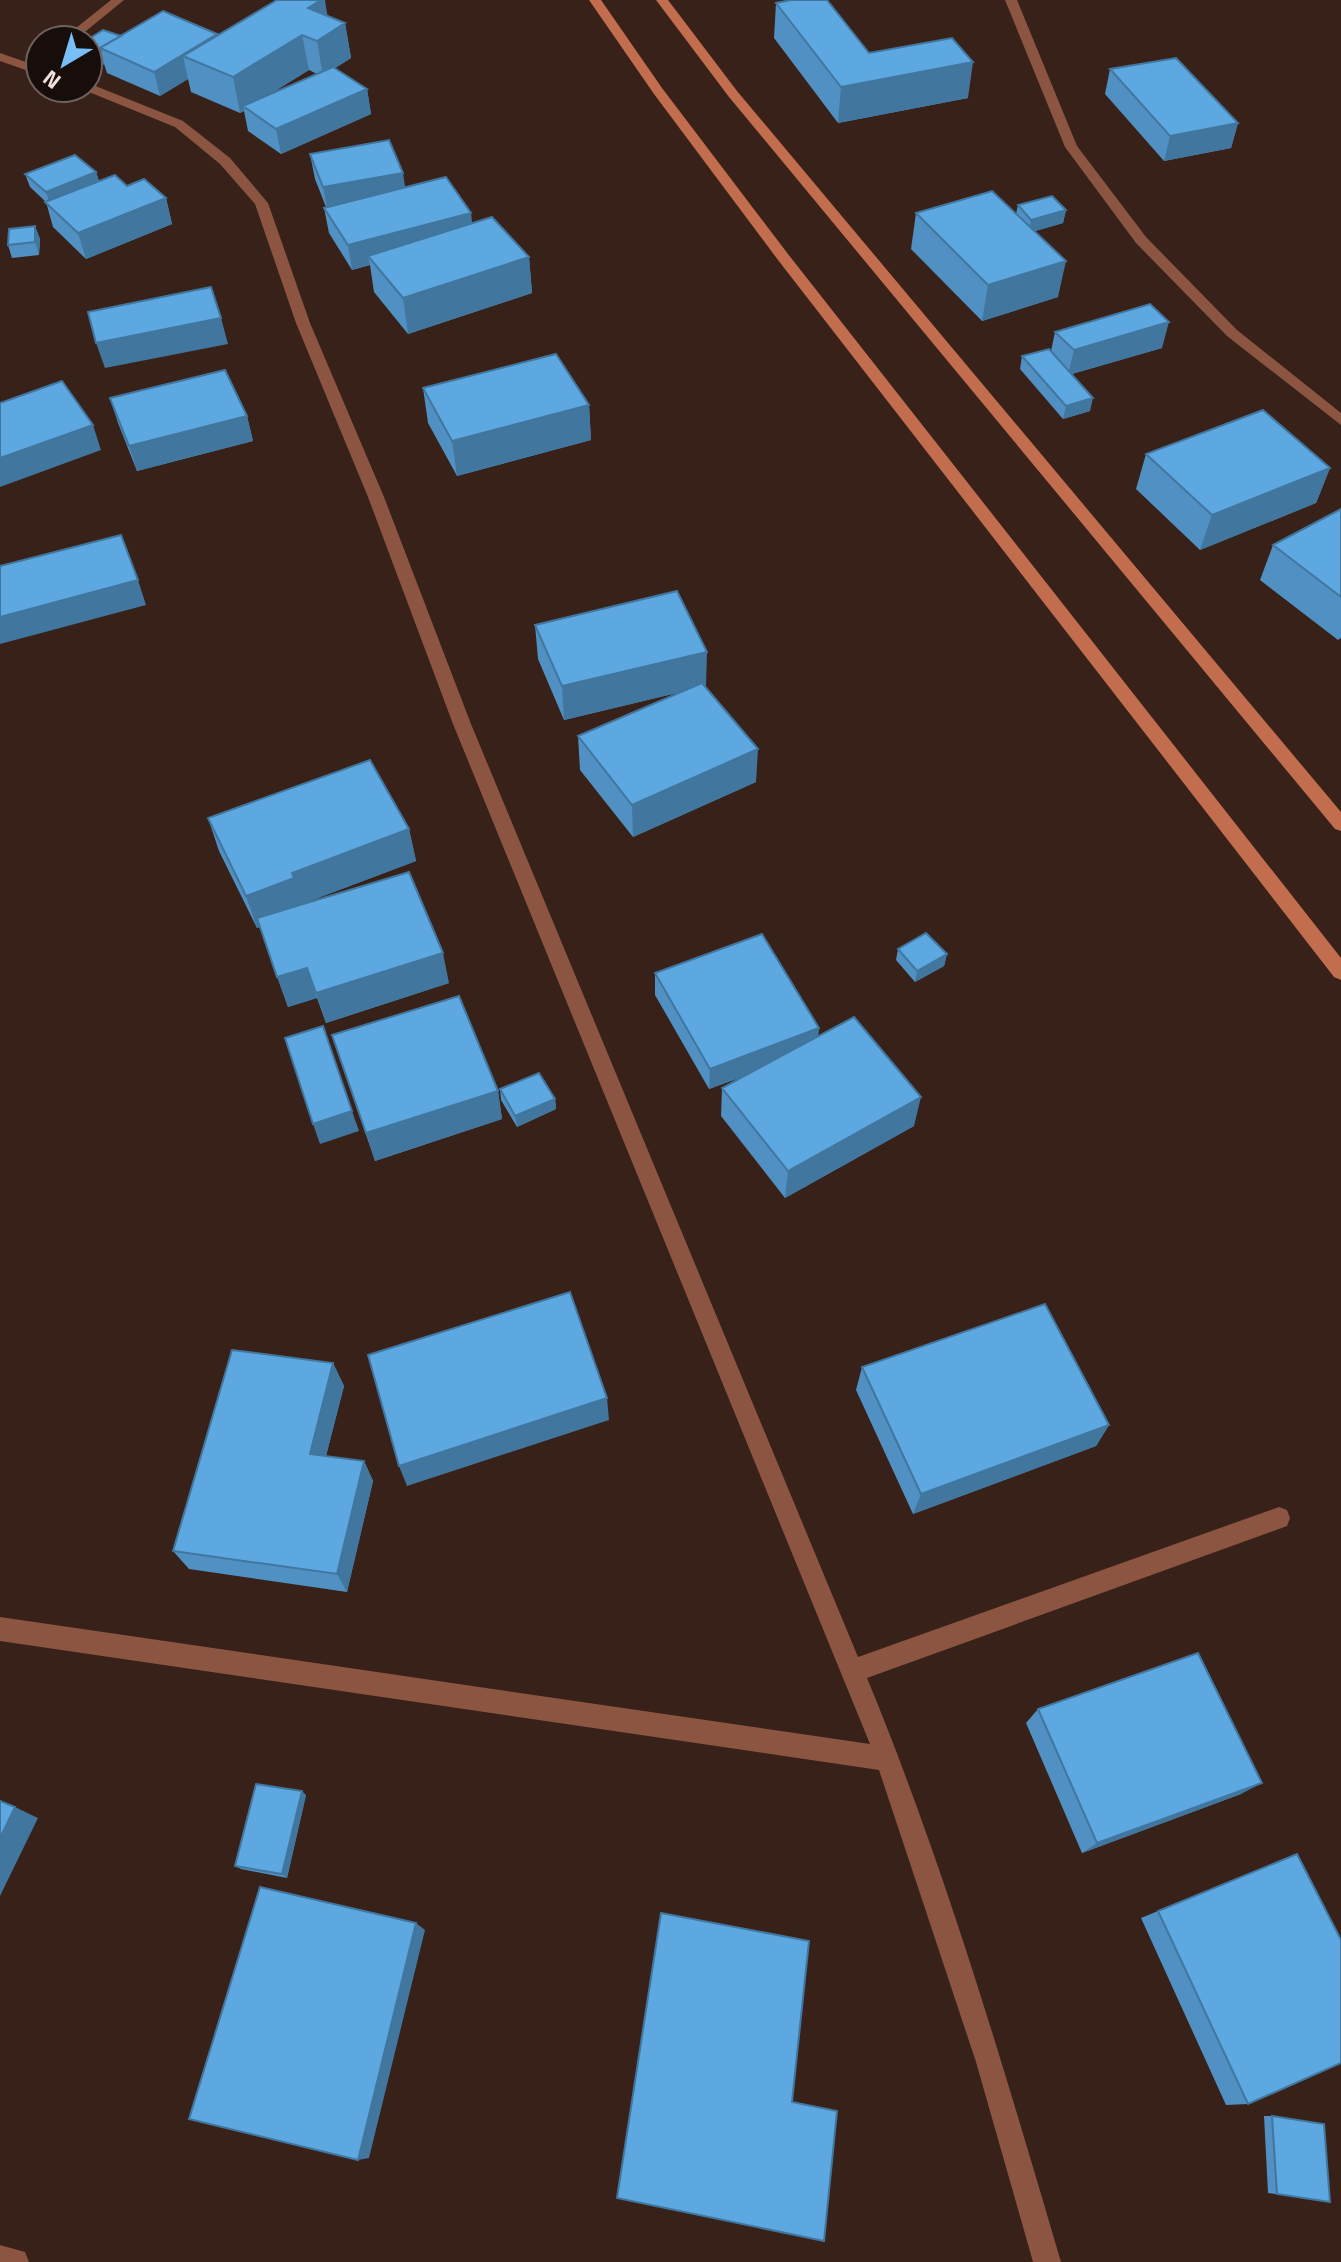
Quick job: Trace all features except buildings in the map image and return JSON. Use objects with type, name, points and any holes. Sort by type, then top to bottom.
[{"type":"main road","points":[[595,0],[658,91],[783,257],[1341,972]]},
{"type":"main road","points":[[662,0],[733,94],[1341,824]]},
{"type":"street","points":[[87,24],[118,0]]},
{"type":"street","points":[[1011,0],[1071,147],[1141,240],[1232,333],[1341,420]]},
{"type":"street","points":[[0,57],[24,65]]},
{"type":"street","points":[[104,94],[179,124],[225,161],[261,203],[303,323],[376,497],[462,724],[888,1759],[989,2062],[1047,2262]]},
{"type":"street","points":[[850,1672],[1279,1518]]},
{"type":"street","points":[[0,1629],[888,1759]]},
{"type":"street","points":[[0,2259],[15,2262]]}]
